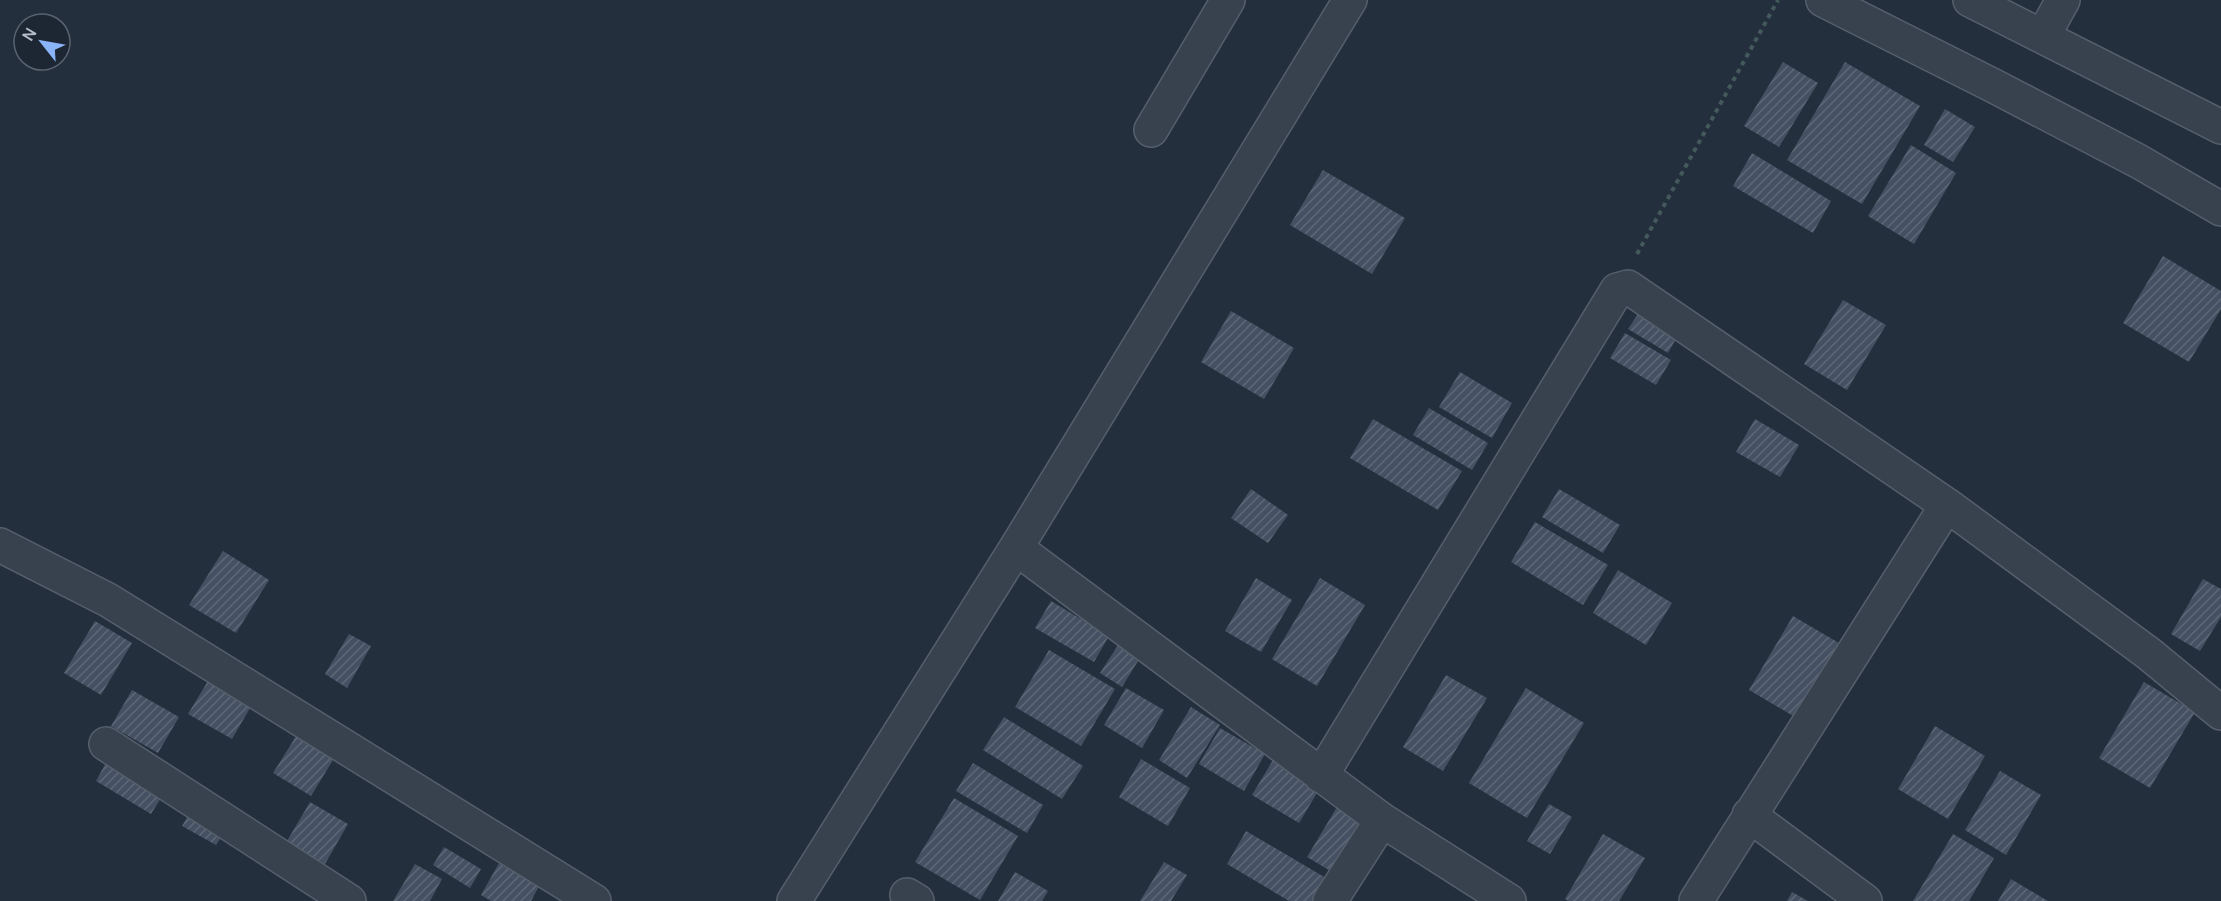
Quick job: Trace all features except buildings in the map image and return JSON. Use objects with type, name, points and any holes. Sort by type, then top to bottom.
[{"type":"street","points":[[1151,130],[1227,0]]},
{"type":"street","points":[[794,901],[1016,548],[1350,0]]},
{"type":"street","points":[[1823,0],[2034,107],[2221,209]]},
{"type":"street","points":[[1970,0],[2221,126]]},
{"type":"street","points":[[2043,36],[2063,0]]},
{"type":"street","points":[[1321,776],[1617,290],[1629,286],[1947,504],[2148,653],[2221,713]]},
{"type":"street","points":[[1696,901],[1947,504]]},
{"type":"street","points":[[0,545],[108,600],[594,901]]},
{"type":"street","points":[[1016,548],[1382,820],[1509,901]]},
{"type":"street","points":[[106,744],[349,901]]},
{"type":"street","points":[[1749,815],[1865,901]]},
{"type":"street","points":[[1330,901],[1382,820]]},
{"type":"path","points":[[1617,290],[1778,0]]}]
